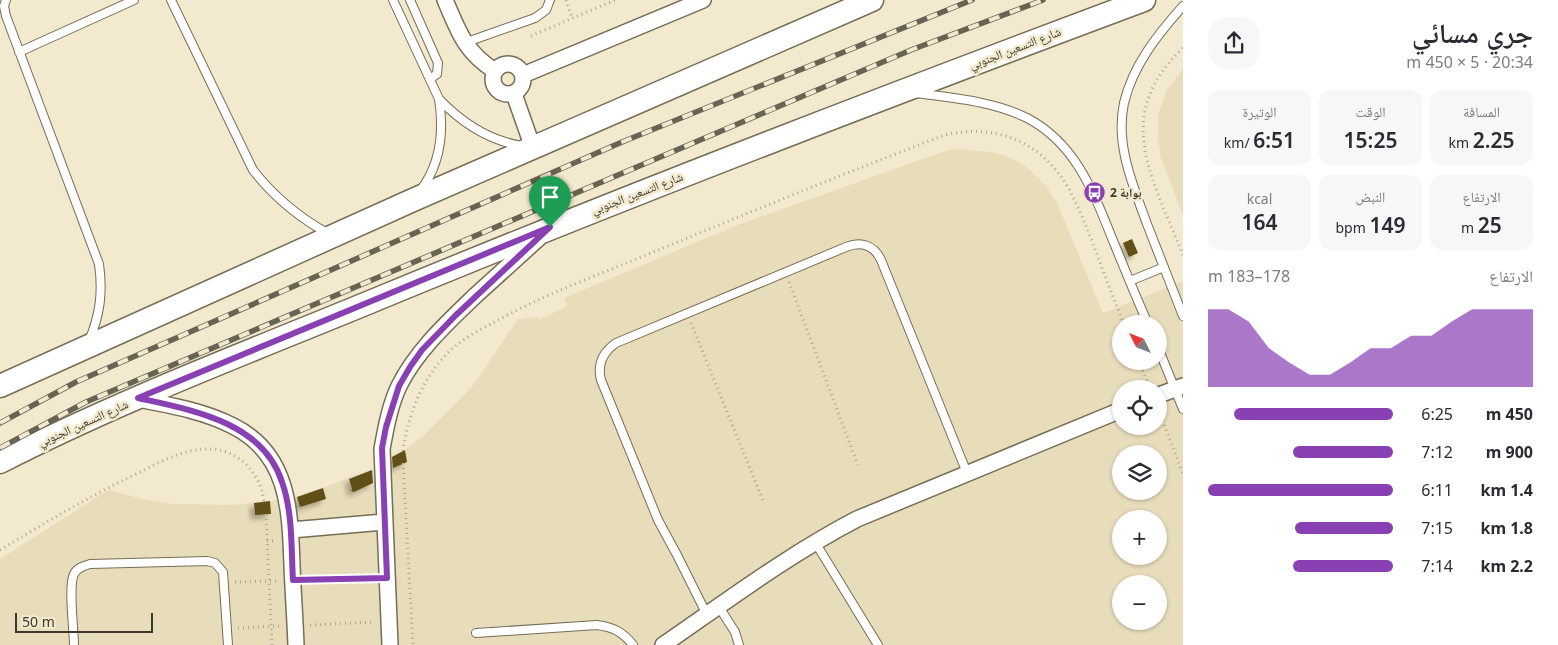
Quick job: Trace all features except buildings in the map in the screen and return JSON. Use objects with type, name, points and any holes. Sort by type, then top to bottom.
[{"type":"main road","points":[[0,386],[413,200],[872,0]]},
{"type":"main road","name":"شارع التسعين الجنوبي","points":[[0,462],[138,398],[550,227],[899,91],[1144,0]]},
{"type":"street","points":[[444,0],[464,43],[475,56],[495,71]]},
{"type":"street","points":[[523,75],[703,0]]},
{"type":"street","points":[[511,64],[521,70],[523,75],[522,86],[514,94],[503,94],[495,87],[493,76],[499,67],[511,64]]},
{"type":"street","points":[[514,94],[532,148]]},
{"type":"street","points":[[390,645],[382,448],[386,427],[399,386],[410,367],[436,334],[550,227]]},
{"type":"street","points":[[1167,392],[1179,388]]},
{"type":"street","points":[[138,398],[215,419],[233,426],[248,436],[268,456],[282,480],[287,499],[291,530],[296,645]]},
{"type":"street","points":[[663,645],[778,565],[856,519],[1112,414]]},
{"type":"street","points":[[291,530],[384,522]]},
{"type":"lane","points":[[19,52],[134,0]]},
{"type":"lane","points":[[171,0],[253,170],[270,191],[290,209],[333,236]]},
{"type":"lane","points":[[393,0],[439,99],[442,116],[442,134],[438,152],[424,186],[413,200]]},
{"type":"lane","points":[[410,0],[438,67],[437,74],[430,79]]},
{"type":"lane","points":[[464,43],[535,18],[546,10],[550,0]]},
{"type":"lane","points":[[4,2],[6,16],[19,52],[99,264],[102,286],[100,309],[97,323],[86,347]]},
{"type":"lane","points":[[1183,6],[1161,31],[1139,66],[1124,103],[1122,126],[1126,162],[1183,316]]},
{"type":"lane","points":[[899,91],[977,102],[1027,118],[1045,130],[1073,158],[1093,190],[1144,315]]},
{"type":"lane","points":[[439,99],[462,120],[488,136],[532,148]]},
{"type":"lane","points":[[739,645],[735,632],[713,611],[658,520],[600,373],[602,359],[610,347],[852,244],[866,245],[878,254],[967,473]]},
{"type":"lane","points":[[1130,281],[1164,267]]},
{"type":"lane","points":[[1168,367],[1179,388],[1183,409]]},
{"type":"lane","points":[[815,542],[878,645]]},
{"type":"lane","points":[[74,645],[72,580],[74,574],[83,566],[90,564],[207,561],[215,563],[221,568],[224,582],[228,645]]},
{"type":"lane","points":[[476,633],[597,625],[615,629],[623,634],[633,645]]},
{"type":"path","points":[[566,0],[572,18]]},
{"type":"path","points":[[532,36],[615,0]]},
{"type":"path","points":[[1183,48],[1162,70],[1154,84],[1146,107],[1143,130],[1146,161],[1183,255]]},
{"type":"path","points":[[403,452],[410,416],[432,372],[443,358],[467,337],[513,311],[586,280],[831,180],[945,135],[960,132],[989,132],[1004,135],[1020,141],[1046,159],[1068,187],[1082,215],[1121,315]]},
{"type":"path","points":[[785,272],[858,465]]},
{"type":"path","points":[[687,313],[764,503]]},
{"type":"path","points":[[1167,432],[1183,474]]},
{"type":"path","points":[[0,550],[69,508],[126,479],[194,450],[214,449],[223,451],[241,460],[255,475],[260,484],[264,502]]},
{"type":"path","points":[[403,463],[413,645]]},
{"type":"path","points":[[266,514],[272,645]]},
{"type":"path","points":[[224,582],[409,578]]},
{"type":"path","points":[[227,628],[412,620]]},
{"type":"shaded area","points":[[1183,69],[1183,215],[1161,158],[1158,140],[1158,115],[1167,90]]},
{"type":"shaded area","points":[[959,149],[990,152],[1004,155],[1019,162],[1046,186],[1057,203],[1103,313],[1183,281],[1183,645],[0,645],[0,559],[108,490],[147,500],[174,504],[233,505],[297,497],[372,470],[383,471],[393,468],[405,450],[424,435],[471,388],[518,319],[538,317],[539,320],[567,306],[564,298],[735,226],[948,150]]},
{"type":"railway","points":[[0,423],[76,382],[622,142],[972,0]]},
{"type":"railway","points":[[0,448],[86,402],[911,50],[1043,0]]},
{"type":"place","name":"بوابة 2","points":[[1094,192]]},
{"type":"route","points":[[550,227],[436,334],[422,350],[399,386],[386,427],[382,448],[387,578],[293,580],[291,530],[287,499],[282,480],[274,464],[262,448],[233,426],[189,411],[138,398],[296,332],[550,227]]}]
